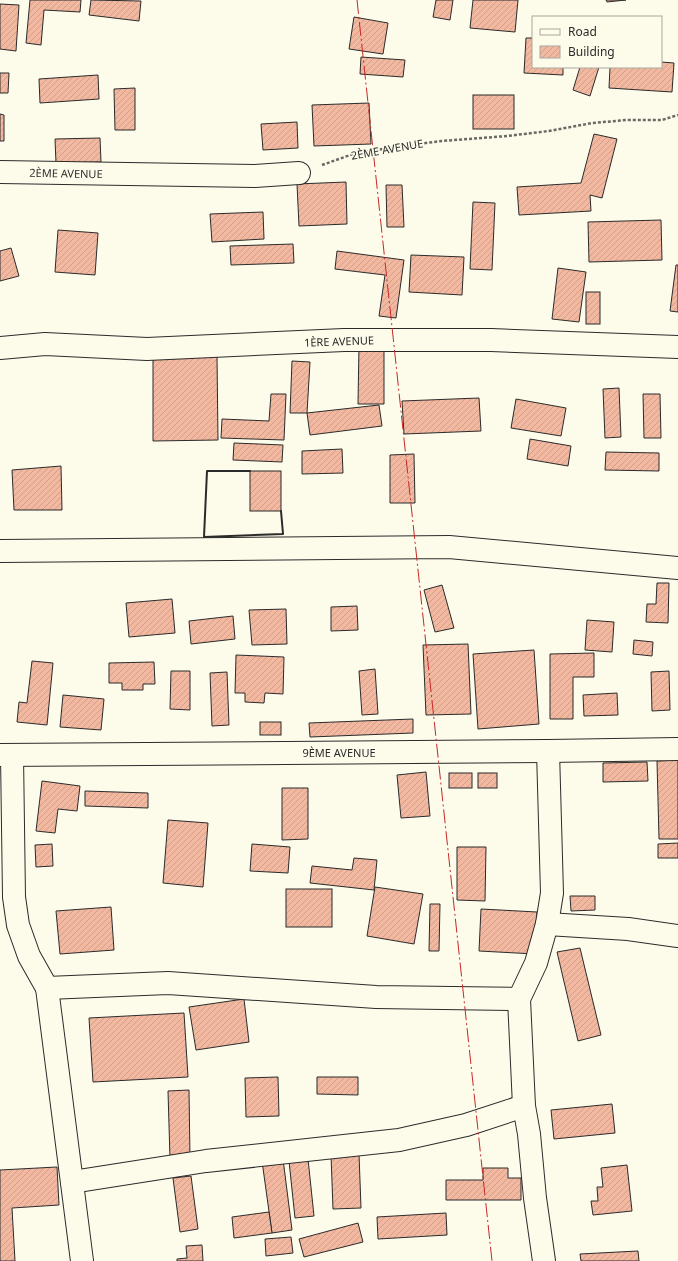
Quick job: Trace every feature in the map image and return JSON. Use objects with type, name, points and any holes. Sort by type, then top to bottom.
[{"type":"street","name":"2ÈME AVENUE","points":[[0,172],[255,176],[299,173]]},
{"type":"street","name":"1ÈRE AVENUE","points":[[0,348],[45,344],[154,348],[344,340],[476,340],[678,347]]},
{"type":"street","points":[[0,551],[449,547],[678,568]]},
{"type":"street","name":"9ÈME AVENUE","points":[[6,755],[548,751],[678,748]]},
{"type":"street","points":[[544,1261],[535,1198],[529,1134],[524,1106],[519,999],[536,963],[547,924],[552,893],[548,751]]},
{"type":"street","points":[[6,755],[14,897],[18,925],[29,956],[47,988],[82,1261]]},
{"type":"street","points":[[547,924],[628,929],[678,936]]},
{"type":"street","points":[[47,988],[168,983],[376,997],[519,999]]},
{"type":"street","points":[[72,1182],[206,1161],[399,1140],[466,1125],[524,1106]]},
{"type":"path","name":"2ÈME AVENUE","points":[[299,173],[353,154],[394,147],[549,131],[592,123],[627,120],[662,120],[678,115]]},
{"type":"building","points":[[30,0],[81,0],[80,12],[44,10],[41,45],[26,43]]},
{"type":"building","points":[[91,0],[141,1],[139,21],[89,15]]},
{"type":"building","points":[[436,0],[453,0],[450,20],[433,17]]},
{"type":"building","points":[[473,0],[518,0],[515,32],[470,28]]},
{"type":"building","points":[[606,0],[626,0],[607,2]]},
{"type":"building","points":[[0,4],[19,5],[16,51],[0,49]]},
{"type":"building","points":[[354,17],[388,23],[383,54],[349,49]]},
{"type":"building","points":[[526,38],[532,38],[532,68],[563,68],[563,75],[524,73]]},
{"type":"building","points":[[361,57],[405,60],[403,77],[360,74]]},
{"type":"building","points":[[662,62],[674,63],[672,92],[609,88],[610,68],[662,68]]},
{"type":"building","points":[[580,68],[599,68],[590,96],[573,90]]},
{"type":"building","points":[[0,73],[9,73],[8,93],[0,93]]},
{"type":"building","points":[[98,75],[99,99],[40,103],[39,79]]},
{"type":"building","points":[[135,88],[135,130],[115,130],[114,89]]},
{"type":"building","points":[[473,95],[514,95],[514,129],[473,129]]},
{"type":"building","points":[[369,103],[371,144],[314,146],[312,105]]},
{"type":"building","points":[[0,114],[4,115],[4,141],[0,141]]},
{"type":"building","points":[[297,122],[298,148],[263,150],[261,124]]},
{"type":"building","points":[[594,134],[617,139],[602,198],[590,195],[591,211],[519,215],[517,187],[581,183]]},
{"type":"building","points":[[100,138],[101,162],[56,163],[55,139]]},
{"type":"building","points":[[346,182],[347,224],[299,226],[297,184]]},
{"type":"building","points":[[386,185],[402,185],[404,227],[387,227]]},
{"type":"building","points":[[473,202],[495,203],[492,270],[470,269]]},
{"type":"building","points":[[263,212],[264,239],[212,242],[210,214]]},
{"type":"building","points":[[661,220],[662,260],[589,262],[588,222]]},
{"type":"building","points":[[58,230],[98,233],[95,275],[55,272]]},
{"type":"building","points":[[293,244],[294,263],[231,265],[230,246]]},
{"type":"building","points":[[11,248],[19,276],[0,281],[0,251]]},
{"type":"building","points":[[337,251],[404,260],[396,318],[379,316],[385,275],[335,269]]},
{"type":"building","points":[[411,255],[464,257],[462,295],[409,292]]},
{"type":"building","points":[[676,265],[678,265],[678,312],[670,311]]},
{"type":"building","points":[[558,268],[586,272],[579,322],[552,319]]},
{"type":"building","points":[[586,292],[600,292],[600,324],[586,324]]},
{"type":"building","points":[[359,345],[384,345],[384,404],[358,404]]},
{"type":"building","points":[[217,356],[218,440],[153,441],[153,357]]},
{"type":"building","points":[[292,361],[310,362],[307,413],[290,413]]},
{"type":"building","points":[[619,388],[621,437],[605,438],[603,389]]},
{"type":"building","points":[[271,394],[286,394],[284,440],[221,438],[222,419],[269,421]]},
{"type":"building","points":[[643,394],[660,394],[661,438],[644,438]]},
{"type":"building","points":[[479,398],[481,431],[404,434],[402,401]]},
{"type":"building","points":[[516,399],[566,408],[561,436],[511,428]]},
{"type":"building","points":[[379,405],[382,426],[310,435],[307,413]]},
{"type":"building","points":[[530,439],[571,446],[568,466],[527,459]]},
{"type":"building","points":[[234,443],[283,445],[282,462],[233,460]]},
{"type":"building","points":[[342,449],[343,473],[302,474],[302,451]]},
{"type":"building","points":[[606,452],[659,453],[659,471],[605,470]]},
{"type":"building","points":[[414,454],[415,503],[390,503],[390,455]]},
{"type":"building","points":[[61,466],[62,510],[14,510],[12,470]]},
{"type":"building","points":[[250,471],[281,471],[281,511],[250,511]]},
{"type":"building","points":[[657,583],[669,583],[668,623],[646,622],[647,604],[656,604]]},
{"type":"building","points":[[442,585],[454,628],[435,632],[424,590]]},
{"type":"building","points":[[172,599],[175,633],[129,637],[126,603]]},
{"type":"building","points":[[357,606],[358,630],[331,631],[331,607]]},
{"type":"building","points":[[286,609],[287,644],[252,645],[249,610]]},
{"type":"building","points":[[233,616],[235,639],[191,644],[189,621]]},
{"type":"building","points":[[587,620],[614,622],[612,652],[585,650]]},
{"type":"building","points":[[634,640],[653,642],[652,656],[633,654]]},
{"type":"building","points":[[468,644],[471,714],[426,715],[423,645]]},
{"type":"building","points":[[534,650],[539,724],[478,729],[473,654]]},
{"type":"building","points":[[594,653],[594,677],[573,677],[573,719],[550,719],[550,654]]},
{"type":"building","points":[[236,655],[284,657],[283,694],[265,693],[264,703],[245,702],[245,693],[235,693]]},
{"type":"building","points":[[32,661],[53,663],[47,725],[17,722],[19,702],[27,703]]},
{"type":"building","points":[[154,662],[155,684],[143,684],[143,690],[122,690],[122,683],[109,683],[109,663]]},
{"type":"building","points":[[375,669],[378,714],[362,715],[359,671]]},
{"type":"building","points":[[171,671],[190,671],[190,710],[170,709]]},
{"type":"building","points":[[669,671],[670,710],[652,711],[651,672]]},
{"type":"building","points":[[227,672],[229,725],[212,726],[210,673]]},
{"type":"building","points":[[617,693],[618,715],[584,716],[583,695]]},
{"type":"building","points":[[63,695],[104,699],[101,730],[60,727]]},
{"type":"building","points":[[413,719],[413,733],[310,737],[309,723]]},
{"type":"building","points":[[260,722],[281,722],[281,735],[260,735]]},
{"type":"building","points":[[678,760],[678,839],[659,839],[657,761]]},
{"type":"building","points":[[647,762],[648,781],[603,782],[603,763]]},
{"type":"building","points":[[426,772],[430,816],[401,818],[397,775]]},
{"type":"building","points":[[449,773],[472,773],[472,788],[449,788]]},
{"type":"building","points":[[478,773],[497,773],[497,788],[478,788]]},
{"type":"building","points":[[42,781],[80,786],[77,811],[58,809],[55,833],[36,831]]},
{"type":"building","points":[[282,788],[308,788],[308,839],[282,840]]},
{"type":"building","points":[[85,791],[148,793],[148,808],[85,806]]},
{"type":"building","points":[[168,820],[208,823],[203,887],[163,883]]},
{"type":"building","points":[[678,843],[678,858],[658,858],[658,844]]},
{"type":"building","points":[[52,844],[53,866],[36,867],[35,845]]},
{"type":"building","points":[[252,844],[290,847],[288,873],[250,871]]},
{"type":"building","points":[[457,847],[486,847],[485,901],[457,900]]},
{"type":"building","points":[[354,858],[377,860],[374,890],[310,883],[312,866],[352,870]]},
{"type":"building","points":[[375,887],[423,894],[414,944],[367,936]]},
{"type":"building","points":[[286,889],[332,889],[332,927],[286,927]]},
{"type":"building","points":[[570,896],[595,896],[595,910],[571,911]]},
{"type":"building","points":[[430,904],[440,904],[439,951],[429,951]]},
{"type":"building","points":[[111,907],[114,950],[60,954],[56,911]]},
{"type":"building","points":[[481,909],[537,912],[535,954],[479,951]]},
{"type":"building","points":[[580,948],[601,1035],[578,1041],[557,952]]},
{"type":"building","points":[[244,999],[249,1042],[196,1050],[189,1007]]},
{"type":"building","points":[[184,1013],[188,1077],[93,1082],[89,1018]]},
{"type":"building","points":[[278,1077],[279,1116],[246,1117],[245,1078]]},
{"type":"building","points":[[317,1077],[358,1077],[358,1095],[317,1094]]},
{"type":"building","points":[[189,1090],[190,1158],[170,1159],[168,1091]]},
{"type":"building","points":[[612,1104],[615,1133],[554,1139],[551,1110]]},
{"type":"building","points":[[359,1154],[361,1208],[333,1209],[331,1155]]},
{"type":"building","points":[[283,1159],[292,1230],[272,1233],[262,1161]]},
{"type":"building","points":[[308,1159],[314,1216],[295,1218],[289,1161]]},
{"type":"building","points":[[627,1165],[632,1211],[593,1215],[591,1201],[598,1201],[597,1187],[603,1187],[601,1168]]},
{"type":"building","points":[[57,1167],[59,1205],[12,1208],[15,1261],[0,1261],[0,1170]]},
{"type":"building","points":[[483,1168],[508,1168],[508,1178],[521,1178],[521,1200],[446,1200],[446,1180],[483,1180]]},
{"type":"building","points":[[191,1176],[198,1229],[180,1232],[173,1178]]},
{"type":"building","points":[[269,1212],[272,1233],[234,1238],[232,1217]]},
{"type":"building","points":[[446,1213],[447,1235],[378,1239],[377,1217]]},
{"type":"building","points":[[358,1223],[363,1242],[304,1257],[299,1239]]},
{"type":"building","points":[[291,1237],[293,1253],[266,1256],[265,1239]]},
{"type":"building","points":[[202,1245],[203,1261],[177,1261],[177,1259],[187,1258],[186,1246]]},
{"type":"building","points":[[638,1251],[639,1261],[581,1261],[580,1254]]},
{"type":"wall","points":[[250,471],[207,471],[204,537],[283,534],[281,511]]},
{"type":"power","points":[[357,0],[492,1261]]}]
